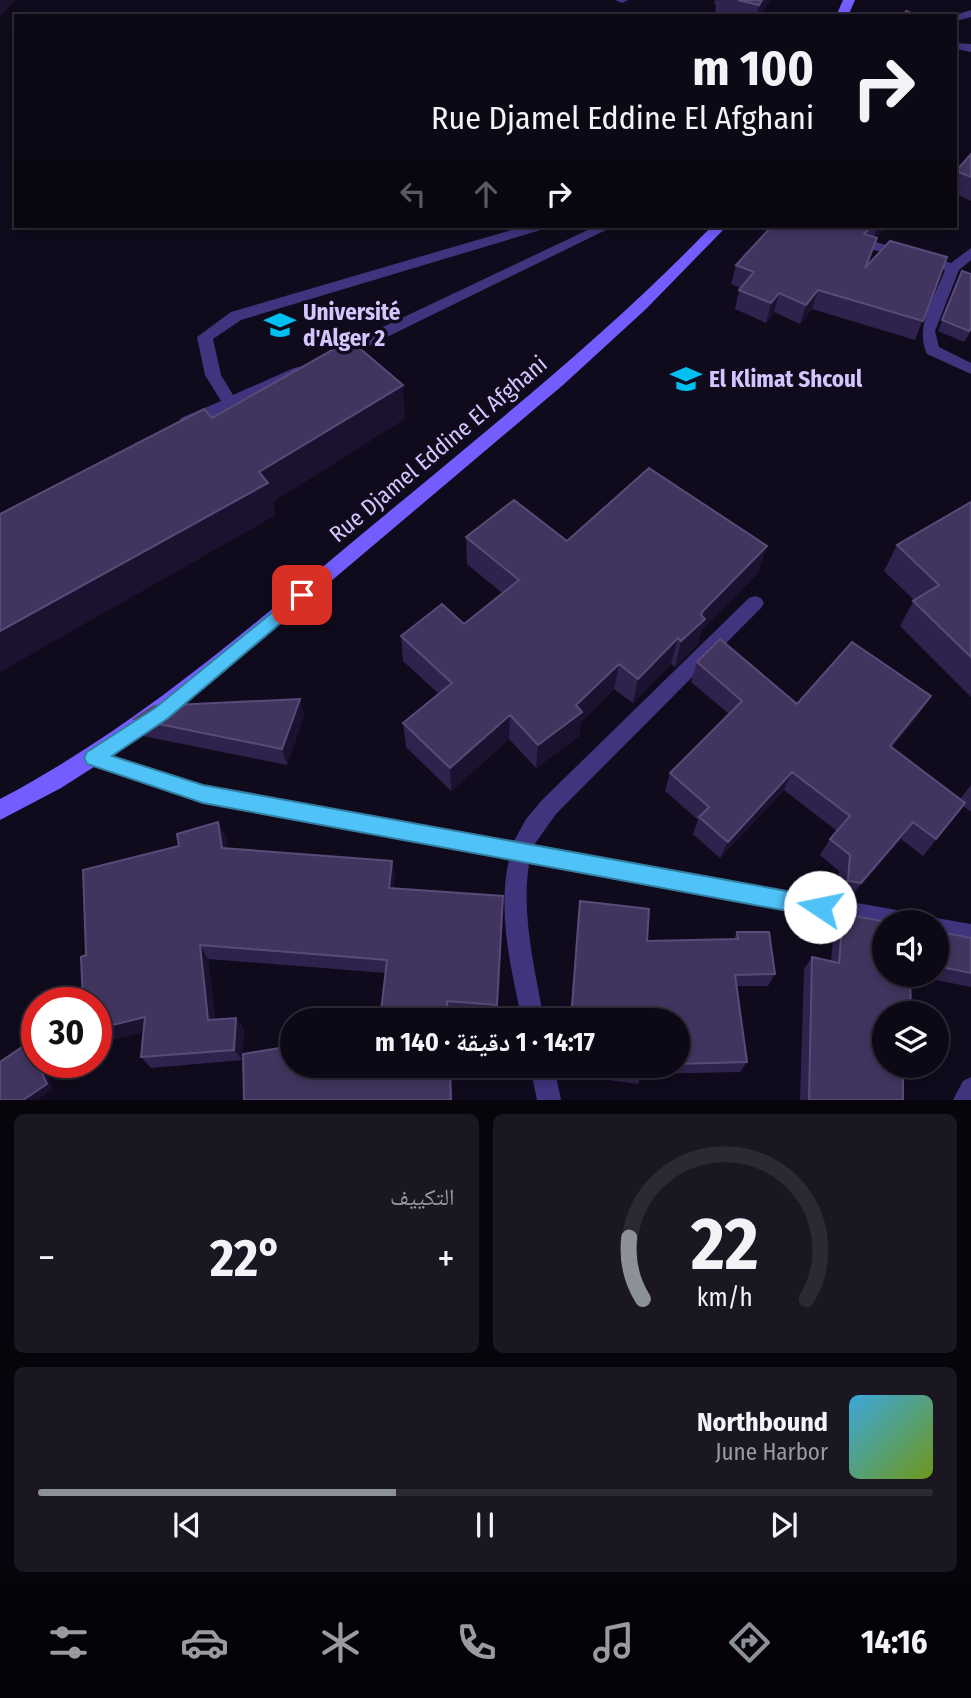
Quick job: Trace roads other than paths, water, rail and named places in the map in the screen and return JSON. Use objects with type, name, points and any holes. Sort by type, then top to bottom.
[{"type":"main road","name":"Rue Djamel Eddine El Afghani","points":[[0,810],[93,758],[161,713],[233,655],[632,313],[718,228]]},
{"type":"street","points":[[230,403],[213,375],[205,337],[236,316],[532,228]]},
{"type":"street","points":[[176,428],[603,228]]},
{"type":"street","points":[[841,236],[953,268]]},
{"type":"street","points":[[971,253],[953,268],[929,331],[932,350],[971,369]]},
{"type":"street","points":[[531,1008],[520,944],[517,898],[521,851],[536,821],[755,603]]},
{"type":"street","points":[[93,758],[203,794],[872,916]]},
{"type":"street","points":[[949,931],[971,935]]},
{"type":"street","points":[[545,1078],[550,1100]]},
{"type":"street","points":[[965,1100],[971,1089]]},
{"type":"place","name":"Université d'Alger 2","points":[[280,325]]},
{"type":"place","name":"El Klimat Shcoul","points":[[686,379]]}]
